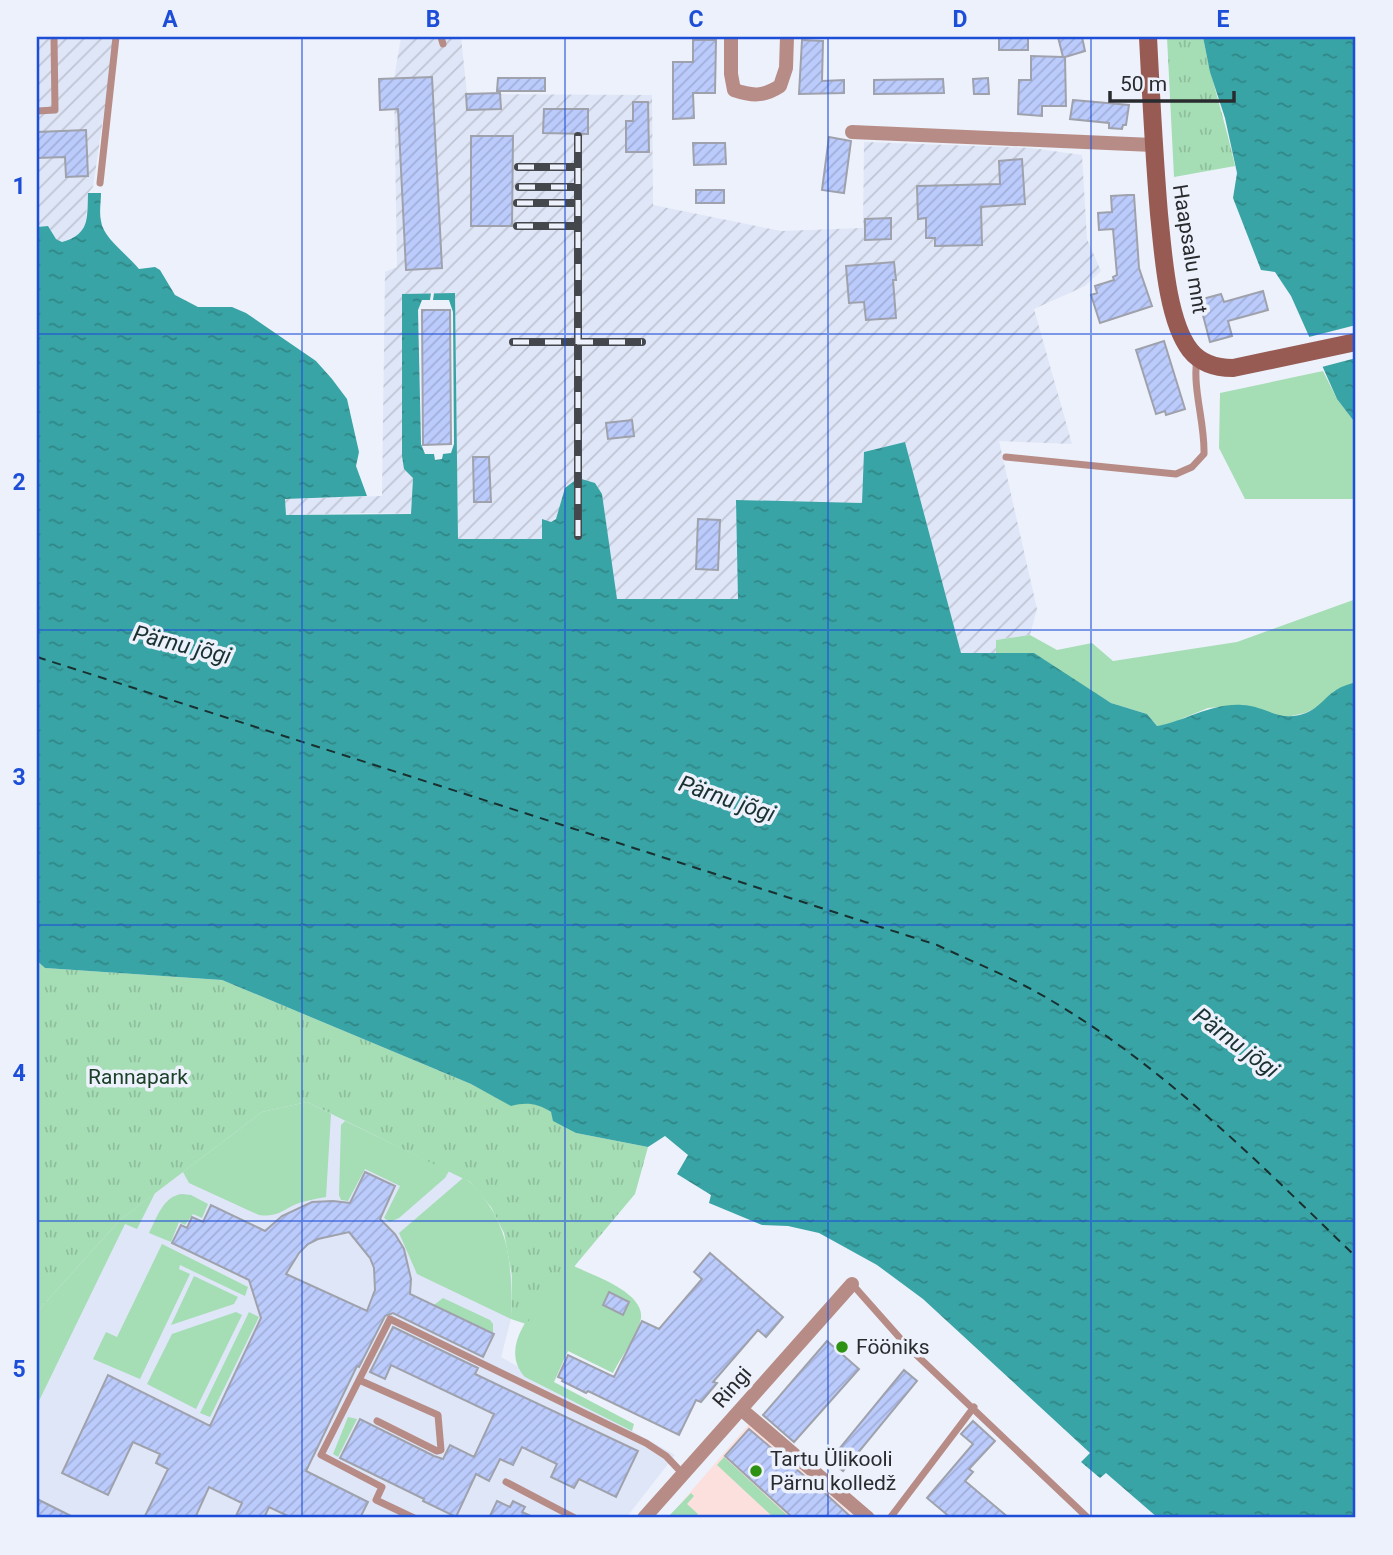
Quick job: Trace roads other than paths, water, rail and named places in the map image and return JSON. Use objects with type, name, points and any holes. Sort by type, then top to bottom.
[{"type":"main road","name":"Haapsalu mnt","points":[[1148,37],[1153,145],[1168,284],[1183,337],[1197,357]]},
{"type":"main road","points":[[1197,357],[1221,368],[1233,368],[1356,342]]},
{"type":"street","points":[[731,37],[734,90],[750,95],[760,95],[780,86],[786,68],[786,37]]},
{"type":"street","points":[[852,132],[1153,145]]},
{"type":"street","name":"Ringi","points":[[644,1518],[852,1284]]},
{"type":"street","points":[[741,1409],[868,1518]]},
{"type":"lane","points":[[37,111],[55,110],[54,37]]},
{"type":"lane","points":[[100,183],[116,37]]},
{"type":"lane","points":[[1006,457],[1176,474],[1192,467],[1204,454],[1204,436],[1194,372],[1197,357]]},
{"type":"lane","points":[[852,1284],[907,1346],[1088,1518]]},
{"type":"lane","points":[[414,1518],[376,1500],[382,1486],[321,1455],[390,1319],[646,1443],[666,1457],[683,1474]]},
{"type":"lane","points":[[359,1380],[438,1415],[441,1450],[437,1451],[377,1421]]},
{"type":"lane","points":[[890,1518],[974,1407]]},
{"type":"lane","points":[[506,1482],[575,1518]]},
{"type":"water","points":[[1203,37],[1356,37],[1356,424],[1337,399],[1291,296],[1275,272],[1261,270],[1233,198],[1237,173]]},
{"type":"water","name":"Pärnu jõgi","points":[[88,193],[101,193],[100,214],[106,234],[139,269],[155,267],[160,270],[175,295],[198,307],[232,307],[246,313],[316,361],[347,399],[359,452],[356,466],[367,496],[285,499],[286,515],[411,514],[413,478],[404,469],[402,456],[402,294],[455,293],[458,539],[542,539],[542,519],[551,522],[556,519],[565,488],[578,478],[595,483],[602,494],[617,599],[738,599],[736,500],[862,503],[864,452],[905,442],[961,653],[1034,653],[1111,703],[1147,714],[1157,726],[1209,709],[1231,705],[1251,706],[1280,715],[1296,716],[1311,711],[1336,690],[1356,682],[1356,1518],[1158,1518],[1106,1473],[1100,1478],[1081,1462],[1090,1453],[923,1299],[877,1265],[819,1233],[788,1226],[762,1225],[709,1203],[711,1195],[677,1174],[688,1155],[665,1136],[648,1147],[576,1133],[553,1121],[551,1112],[541,1107],[527,1104],[511,1106],[471,1084],[222,980],[45,968],[37,961],[37,227],[48,226],[56,239],[62,242],[78,235],[87,218]]},
{"type":"railway","points":[[578,136],[578,536]]},
{"type":"railway","points":[[518,167],[578,167]]},
{"type":"railway","points":[[519,187],[578,187]]},
{"type":"railway","points":[[517,203],[578,203]]},
{"type":"railway","points":[[517,226],[578,226]]},
{"type":"railway","points":[[513,342],[642,342]]},
{"type":"place","name":"Fööniks","points":[[842,1347]]},
{"type":"place","name":"Tartu Ülikooli Pärnu kolledž","points":[[756,1471]]},
{"type":"park label","name":"Rannapark","points":[[138,1077]]}]
